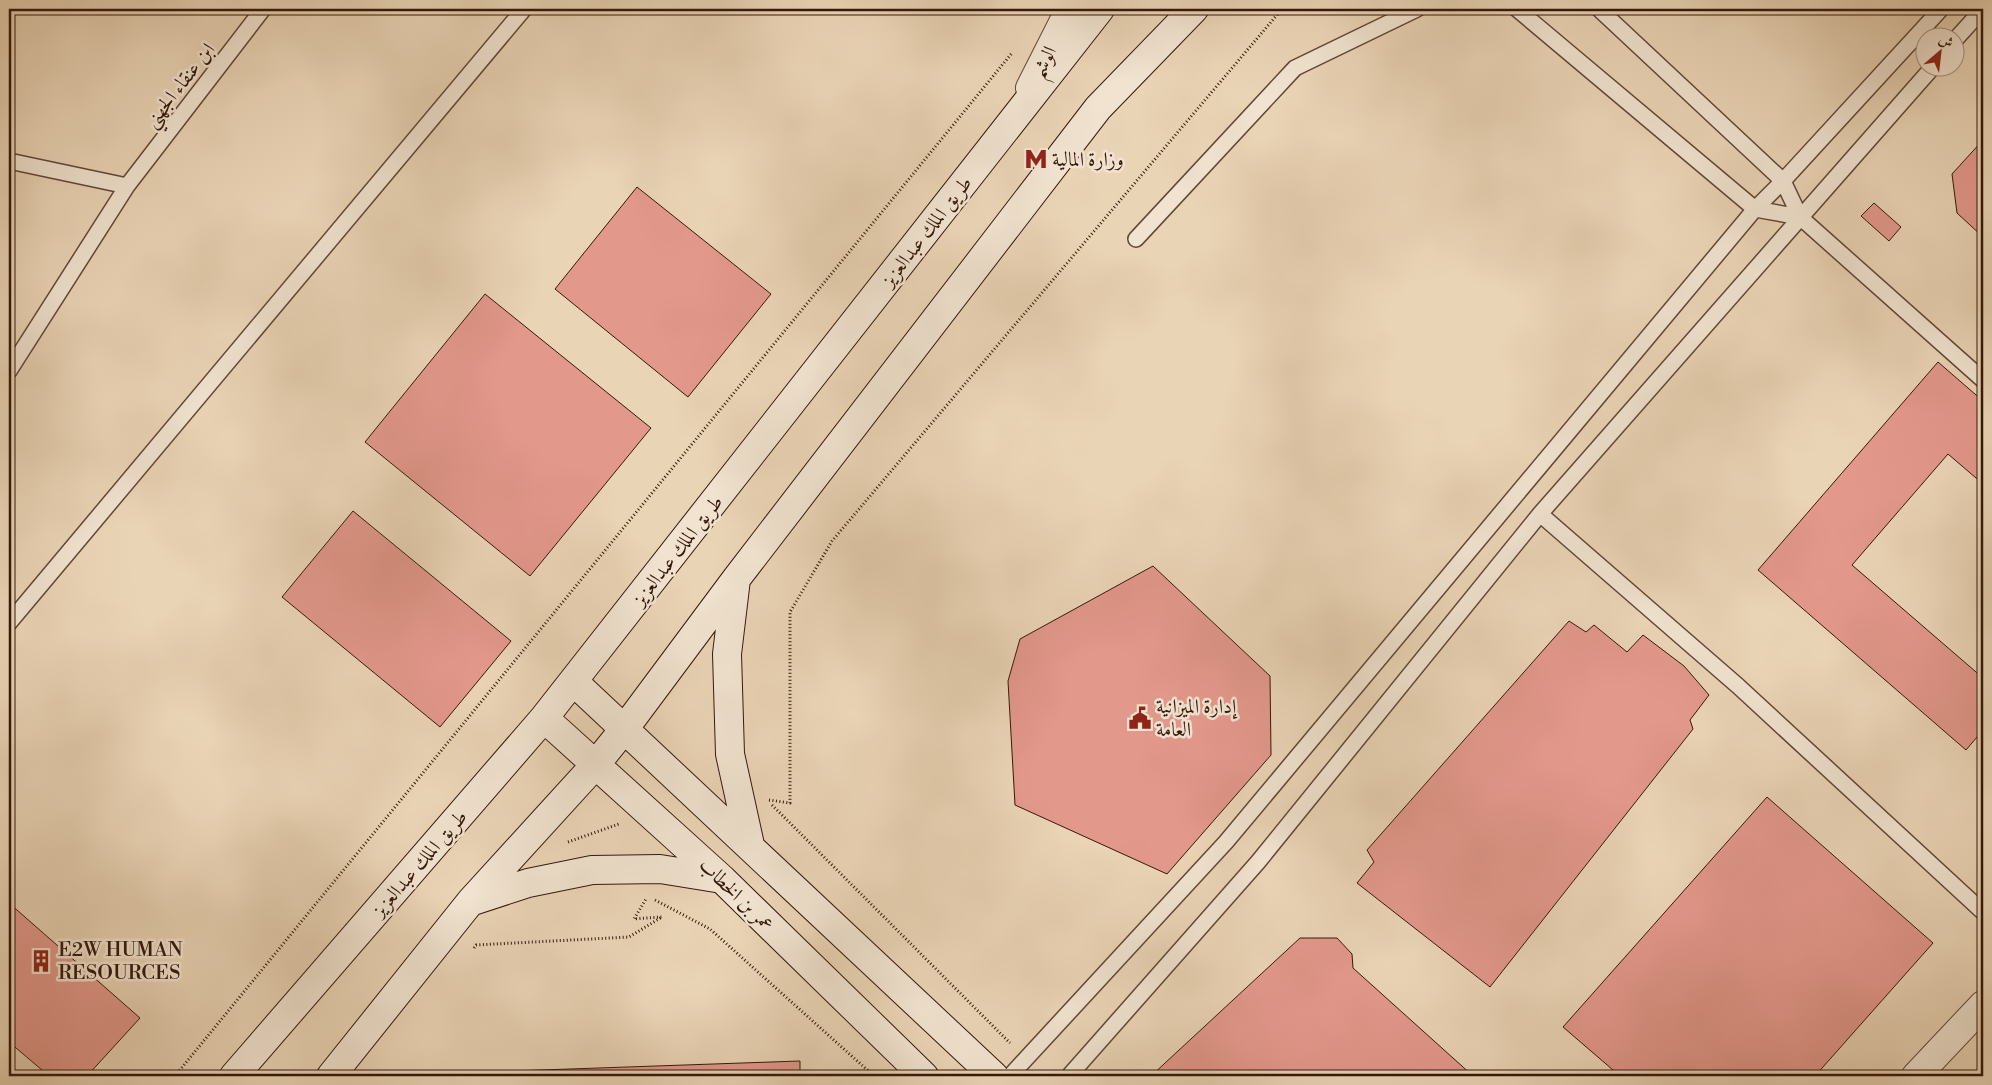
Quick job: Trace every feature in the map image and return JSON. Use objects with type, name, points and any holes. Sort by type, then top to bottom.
[{"type":"main road","name":"الوشم","points":[[1016,115],[1070,9]]},
{"type":"main road","name":"طريق الملك عبدالعزيز","points":[[234,1076],[574,682],[1100,9]]},
{"type":"main road","points":[[331,1076],[471,901],[596,764],[625,728],[736,579],[1098,108],[1194,9]]},
{"type":"main road","points":[[736,579],[727,654],[730,754],[750,845]]},
{"type":"main road","points":[[574,682],[750,845],[994,1076]]},
{"type":"main road","name":"عمر بن الخطاب","points":[[544,718],[722,879],[924,1076]]},
{"type":"main road","points":[[471,901],[528,883],[592,870],[660,869],[722,879]]},
{"type":"main road","points":[[1916,1076],[1983,1005]]},
{"type":"lane","name":"ابن عنقاء الجهني","points":[[9,371],[127,186],[263,9]]},
{"type":"lane","points":[[9,622],[524,9]]},
{"type":"lane","points":[[1136,239],[1295,68],[1417,9]]},
{"type":"lane","points":[[1517,9],[1755,209],[1800,217]]},
{"type":"lane","points":[[1600,9],[1784,181],[1800,217],[1983,380]]},
{"type":"lane","points":[[1010,1076],[1226,842],[1755,209],[1784,181],[1941,9]]},
{"type":"lane","points":[[1964,30],[1983,9]]},
{"type":"lane","points":[[1069,1076],[1258,862],[1540,514],[1923,78]]},
{"type":"lane","points":[[9,161],[127,186]]},
{"type":"lane","points":[[1540,514],[1738,686],[1983,912]]},
{"type":"path","points":[[1026,1059],[766,799],[790,804],[790,612],[832,541],[1282,9]]},
{"type":"path","points":[[175,1076],[1015,50]]},
{"type":"path","points":[[566,844],[623,822]]},
{"type":"path","points":[[470,952],[476,945],[629,937],[662,917],[634,919],[648,896],[710,929],[874,1076]]},
{"type":"building","points":[[9,9],[20,9],[9,21]]},
{"type":"building","points":[[1983,140],[1983,237],[1957,213],[1952,174]]},
{"type":"building","points":[[637,187],[771,294],[688,397],[555,289]]},
{"type":"building","points":[[1874,203],[1901,227],[1889,241],[1861,216]]},
{"type":"building","points":[[485,294],[651,428],[530,576],[365,442]]},
{"type":"building","points":[[1938,362],[1983,401],[1983,484],[1948,454],[1852,565],[1983,678],[1983,730],[1966,750],[1758,570]]},
{"type":"building","points":[[353,511],[511,641],[440,727],[282,597]]},
{"type":"building","name":"إدارة الميزانية العامة","points":[[1153,566],[1270,676],[1271,755],[1167,874],[1015,805],[1008,681],[1020,639]]},
{"type":"building","points":[[1569,621],[1586,632],[1594,625],[1627,652],[1643,635],[1684,666],[1709,695],[1690,720],[1693,729],[1490,987],[1357,883],[1374,862],[1367,850]]},
{"type":"building","points":[[1767,797],[1933,943],[1815,1076],[1620,1076],[1563,1027]]},
{"type":"building","name":"E2W HUMAN RESOURCES","points":[[9,903],[140,1018],[87,1076],[49,1076],[9,1042]]},
{"type":"building","points":[[1300,938],[1337,938],[1352,954],[1353,968],[1473,1076],[1151,1076]]},
{"type":"building","points":[[800,1061],[800,1076],[396,1076],[397,1075]]},
{"type":"place","name":"وزارة المالية","points":[[1036,159]]},
{"type":"place","name":"إدارة الميزانية العامة","points":[[1140,718]]},
{"type":"place","name":"E2W HUMAN RESOURCES","points":[[41,961]]}]
